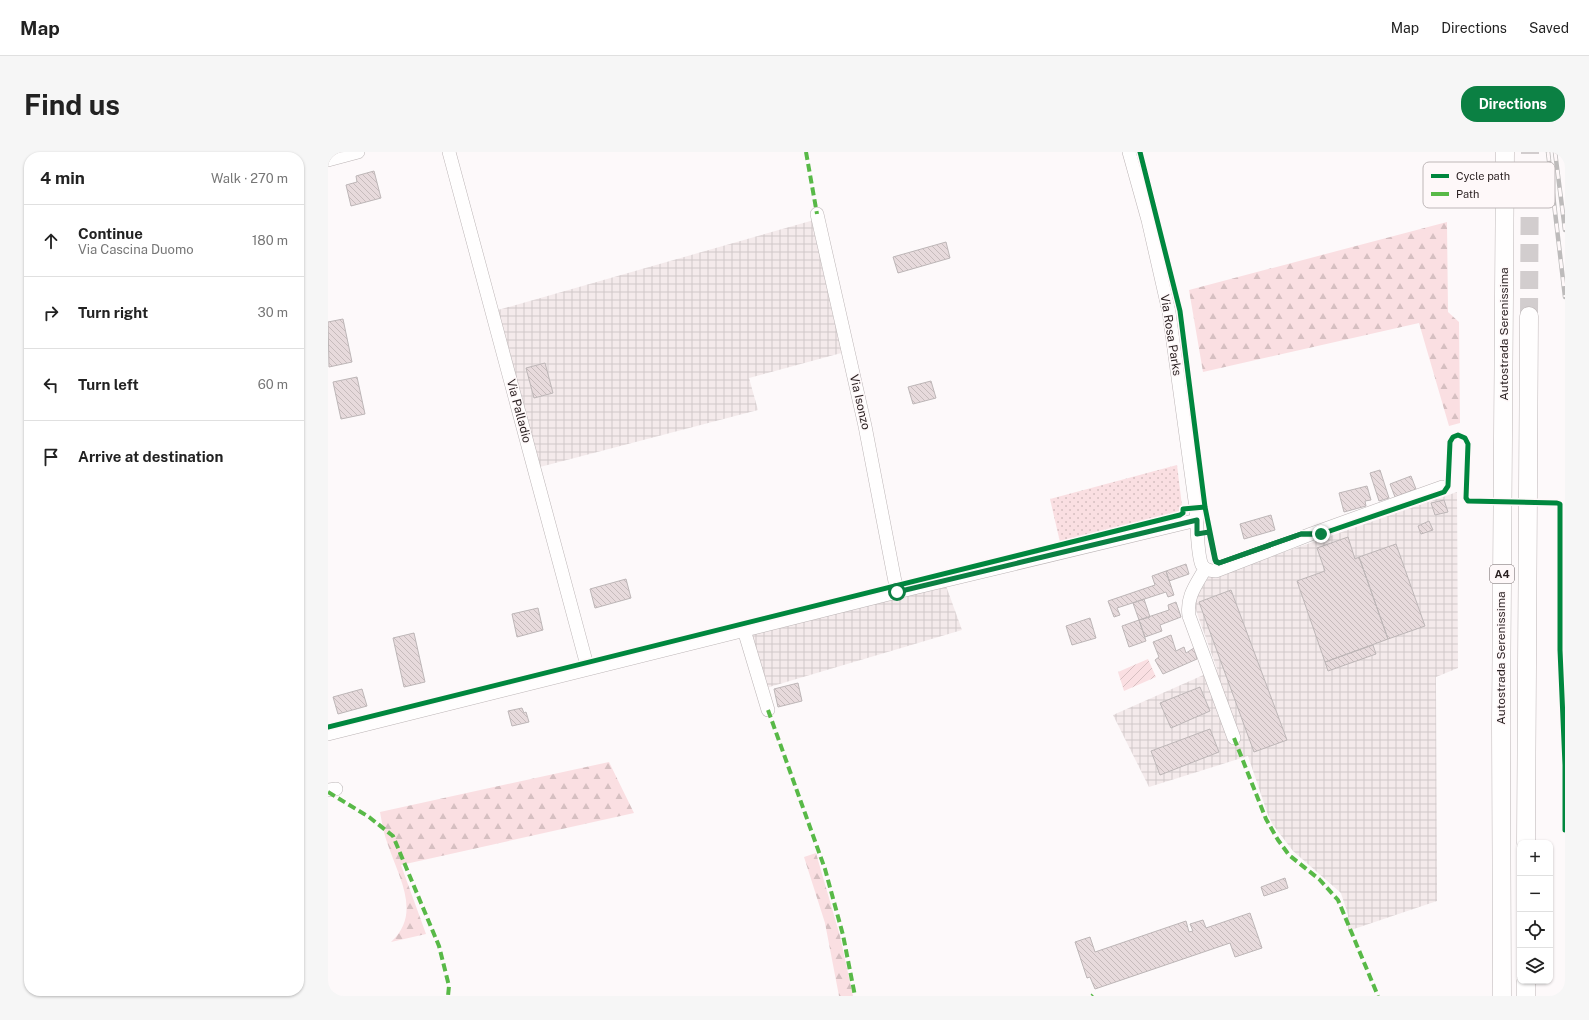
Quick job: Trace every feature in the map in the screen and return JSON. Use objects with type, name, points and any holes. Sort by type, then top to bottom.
[{"type":"highway","name":"Autostrada Serenissima","points":[[1505,152],[1505,162]]},
{"type":"highway","name":"Autostrada Serenissima","points":[[1502,996],[1501,717],[1505,208]]},
{"type":"highway","name":"Autostrada Serenissima","points":[[1526,840],[1529,316]]},
{"type":"highway","points":[[1526,984],[1526,996]]},
{"type":"street","points":[[328,160],[358,152]]},
{"type":"street","name":"Via Palladio","points":[[449,152],[588,669]]},
{"type":"street","name":"Via Rosa Parks","points":[[1129,152],[1151,234],[1169,312],[1202,564],[1205,568]]},
{"type":"street","name":"Via Isonzo","points":[[817,214],[865,426],[897,592]]},
{"type":"street","points":[[1234,738],[1189,616],[1187,606],[1189,598],[1205,568],[1211,571],[1216,571],[1318,531],[1442,487]]},
{"type":"street","points":[[328,734],[897,592],[1197,520]]},
{"type":"street","points":[[744,630],[768,710]]},
{"type":"shaded area","points":[[814,220],[845,352],[749,378],[758,410],[540,467],[498,310]]},
{"type":"shaded area","points":[[1457,492],[1458,668],[1436,677],[1437,901],[1348,931],[1348,915],[1341,893],[1293,851],[1273,825],[1268,815],[1248,756],[1149,787],[1113,715],[1217,669],[1193,602],[1209,576],[1212,577]]},
{"type":"shaded area","points":[[945,583],[962,630],[766,688],[749,633]]},
{"type":"green space","points":[[1447,222],[1448,312],[1459,322],[1460,423],[1449,426],[1419,323],[1203,372],[1189,290]]},
{"type":"green space","points":[[1177,465],[1182,506],[1180,512],[1060,542],[1050,499]]},
{"type":"green space","points":[[1148,659],[1156,677],[1124,691],[1118,672]]},
{"type":"green space","points":[[609,762],[634,813],[401,865],[426,934],[391,942],[400,931],[405,920],[407,908],[402,883],[385,837],[380,812]]},
{"type":"green space","points":[[816,853],[840,936],[853,996],[839,996],[825,923],[804,857]]},
{"type":"building","points":[[374,171],[381,198],[351,206],[346,185],[357,182],[356,176]]},
{"type":"building","points":[[946,242],[950,258],[898,273],[893,257]]},
{"type":"building","points":[[343,319],[352,362],[329,367],[328,322]]},
{"type":"building","points":[[545,363],[553,393],[534,398],[526,368]]},
{"type":"building","points":[[357,377],[365,414],[341,419],[333,382]]},
{"type":"building","points":[[931,381],[936,398],[913,404],[908,387]]},
{"type":"building","points":[[1380,470],[1389,498],[1379,501],[1370,473]]},
{"type":"building","points":[[1411,476],[1416,489],[1395,497],[1390,484]]},
{"type":"building","points":[[1367,486],[1371,500],[1365,501],[1366,506],[1344,512],[1339,493]]},
{"type":"building","points":[[1444,500],[1448,512],[1435,515],[1431,503]]},
{"type":"building","points":[[1271,515],[1275,530],[1244,539],[1240,524]]},
{"type":"building","points":[[1429,521],[1433,530],[1421,534],[1418,526]]},
{"type":"building","points":[[1348,537],[1355,559],[1359,557],[1388,639],[1325,662],[1297,581],[1325,571],[1317,548]]},
{"type":"building","points":[[1396,544],[1425,626],[1388,639],[1359,557]]},
{"type":"building","points":[[1186,564],[1189,574],[1169,581],[1166,571]]},
{"type":"building","points":[[1166,571],[1174,595],[1168,597],[1166,592],[1117,608],[1120,615],[1114,617],[1108,601],[1155,585],[1152,576]]},
{"type":"building","points":[[626,579],[631,598],[595,608],[590,589]]},
{"type":"building","points":[[1231,590],[1287,740],[1254,752],[1199,602]]},
{"type":"building","points":[[1144,599],[1150,617],[1139,620],[1133,603]]},
{"type":"building","points":[[1176,602],[1181,617],[1160,625],[1162,631],[1145,637],[1139,620],[1169,610],[1168,605]]},
{"type":"building","points":[[538,608],[543,630],[517,637],[512,614]]},
{"type":"building","points":[[1090,618],[1096,638],[1072,645],[1066,626]]},
{"type":"building","points":[[1139,620],[1146,641],[1129,647],[1122,626]]},
{"type":"building","points":[[414,633],[425,682],[404,687],[393,638]]},
{"type":"building","points":[[1171,635],[1176,651],[1184,647],[1186,653],[1194,648],[1197,659],[1163,674],[1155,660],[1159,657],[1153,642]]},
{"type":"building","points":[[1373,645],[1376,654],[1328,671],[1325,662]]},
{"type":"building","points":[[798,683],[802,701],[778,707],[774,689]]},
{"type":"building","points":[[1200,687],[1210,711],[1171,728],[1160,703]]},
{"type":"building","points":[[362,689],[367,706],[338,714],[333,697]]},
{"type":"building","points":[[522,708],[524,713],[526,712],[529,722],[512,726],[508,711]]},
{"type":"building","points":[[1210,729],[1219,752],[1160,775],[1151,751]]},
{"type":"building","points":[[1285,878],[1288,888],[1264,896],[1261,887]]},
{"type":"building","points":[[1250,913],[1262,948],[1235,957],[1230,943],[1095,989],[1090,977],[1087,978],[1075,942],[1090,937],[1095,952],[1186,921],[1189,932],[1193,931],[1190,924],[1203,920],[1206,928]]},
{"type":"tunnel","points":[[1530,152],[1530,162]]},
{"type":"tunnel","points":[[1529,316],[1530,208]]},
{"type":"railway","points":[[1548,152],[1549,162]]},
{"type":"railway","points":[[1555,152],[1565,230]]},
{"type":"railway","points":[[1555,208],[1565,297]]},
{"type":"marked path","points":[[806,152],[817,214]]},
{"type":"marked path","points":[[768,710],[825,869],[843,935],[855,996]]},
{"type":"marked path","points":[[1234,738],[1266,819],[1278,840],[1289,855],[1319,879],[1338,900],[1378,996]]},
{"type":"marked path","points":[[328,792],[369,817],[393,836],[439,946],[449,986],[448,996]]},
{"type":"cycle path","points":[[1140,152],[1180,311],[1205,507],[1216,562],[1219,563],[1301,534],[1321,534],[1444,492],[1448,486],[1450,442],[1453,437],[1458,435],[1465,438],[1468,444],[1466,498],[1468,501],[1560,504],[1560,650],[1565,765],[1565,830]]},
{"type":"cycle path","points":[[328,727],[1180,515],[1183,513],[1183,509],[1205,507]]},
{"type":"route","points":[[897,592],[1197,520],[1197,534],[1209,532],[1215,560],[1219,563],[1301,534],[1321,534]]}]
